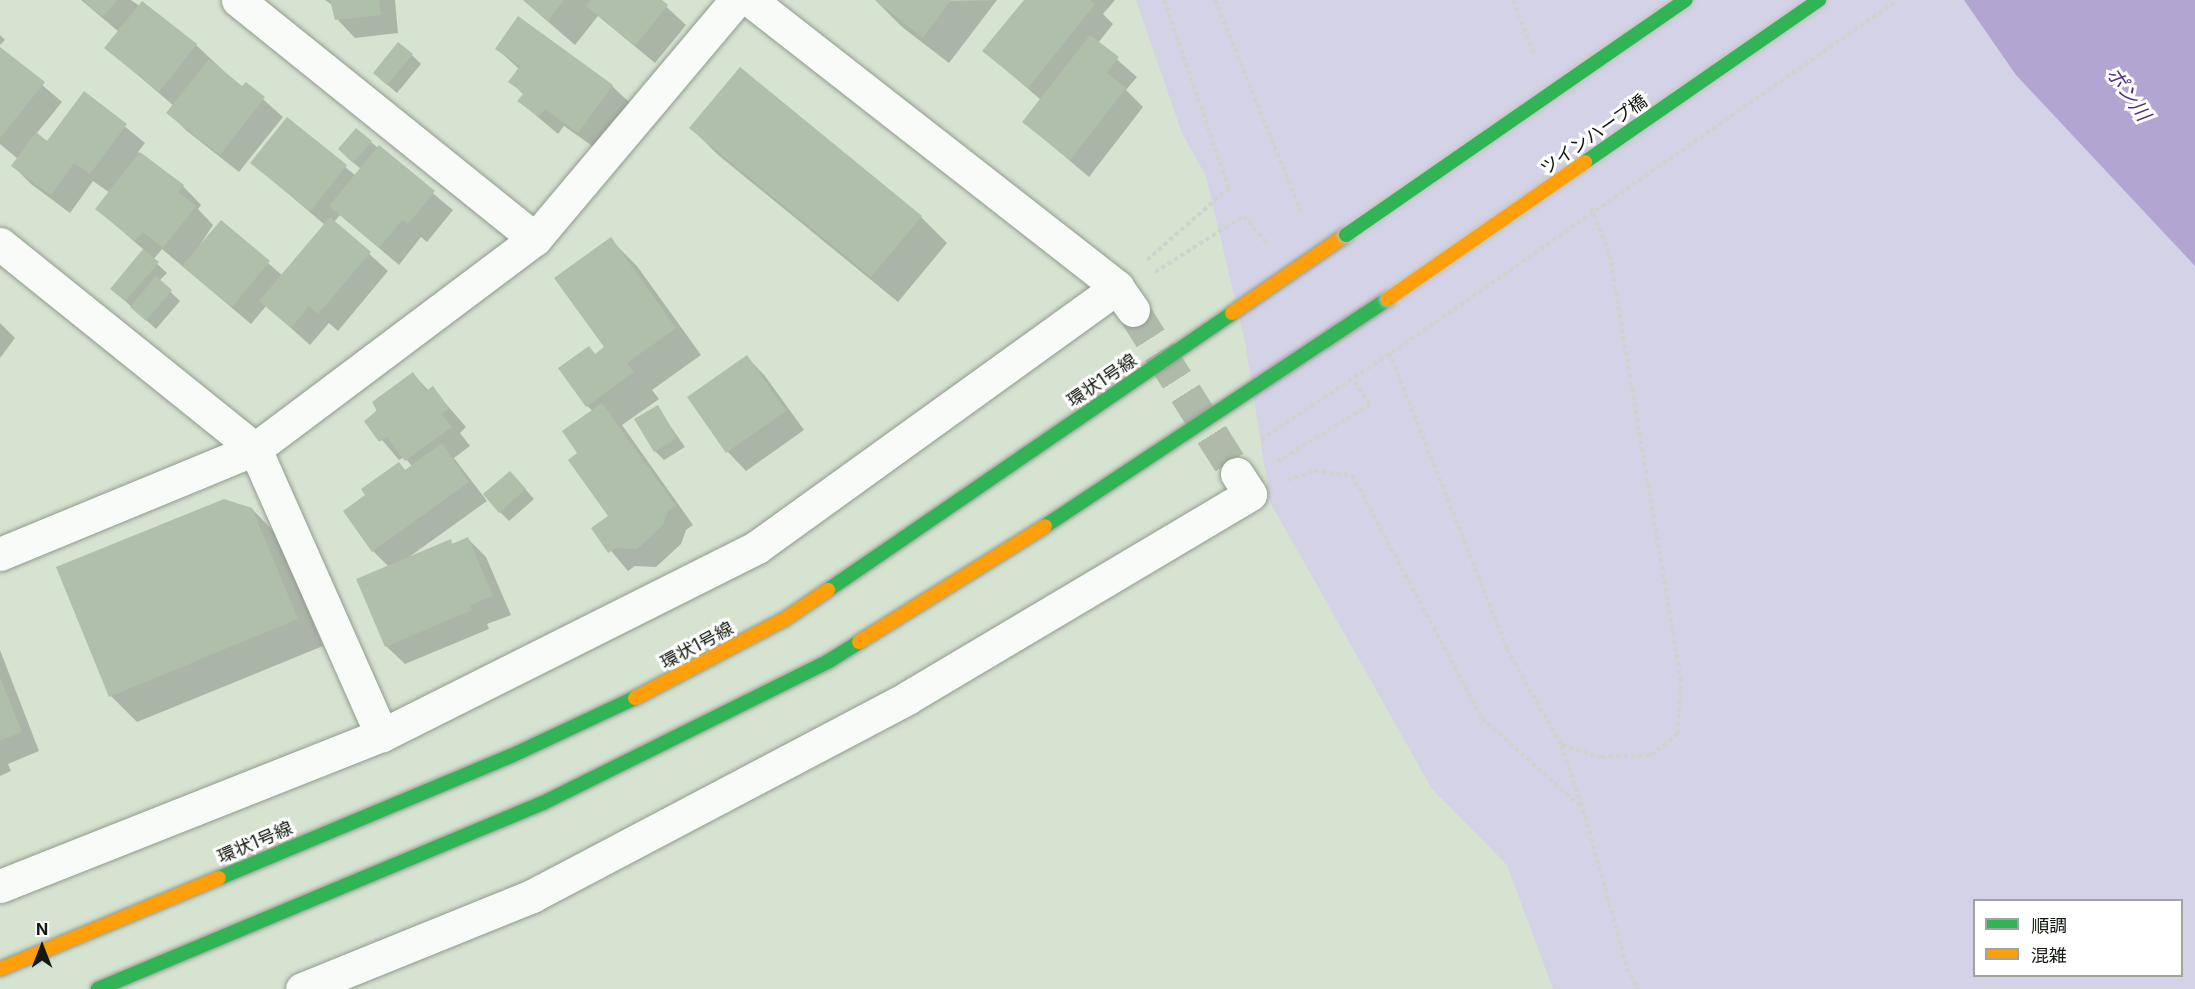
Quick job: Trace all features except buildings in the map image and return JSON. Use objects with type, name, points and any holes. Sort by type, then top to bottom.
[{"type":"main road","name":"環状1号線","points":[[0,969],[511,756],[652,690],[764,630],[1346,235],[1686,0]]},
{"type":"main road","name":"ツインハープ橋","points":[[98,989],[543,802],[829,662],[1114,483],[1388,299],[1819,0]]},
{"type":"street","points":[[238,0],[536,239]]},
{"type":"street","points":[[0,554],[255,450],[536,239],[736,0]]},
{"type":"street","points":[[0,886],[382,735],[757,547],[1124,297],[750,0]]},
{"type":"street","points":[[0,244],[255,450],[382,735]]},
{"type":"street","points":[[302,989],[532,896],[907,698],[1243,484]]},
{"type":"path","points":[[1124,297],[1229,188],[1164,0]]},
{"type":"path","points":[[1215,0],[1304,217]]},
{"type":"path","points":[[1513,0],[1538,66]]},
{"type":"path","points":[[1417,335],[1898,0]]},
{"type":"path","points":[[1561,745],[1601,757],[1651,755],[1678,734],[1680,692],[1609,253],[1588,198]]},
{"type":"path","points":[[1124,297],[1244,216],[1266,243]]},
{"type":"path","points":[[1390,353],[1507,649],[1561,745],[1583,809],[1627,968],[1638,989]]},
{"type":"path","points":[[1243,484],[1370,404],[1353,380]]},
{"type":"path","points":[[1243,484],[1314,471],[1352,475],[1482,718],[1583,809]]},
{"type":"shaded area","points":[[1136,0],[2195,0],[2195,989],[1553,989],[1507,865],[1432,789],[1270,502],[1245,342],[1206,176],[1182,133]]},
{"type":"water","name":"ポン川","points":[[1964,0],[2195,0],[2195,266],[2016,75]]},
{"type":"tunnel","points":[[1133,310],[1237,474]]},
{"type":"traffic: fast","points":[[1346,235],[1686,0]]},
{"type":"traffic: fast","points":[[1585,162],[1819,0]]},
{"type":"traffic: fast","points":[[1045,526],[1388,299]]},
{"type":"traffic: fast","points":[[828,590],[1232,313]]},
{"type":"traffic: fast","points":[[98,989],[543,803],[829,661],[859,642]]},
{"type":"traffic: fast","points":[[219,878],[511,756],[635,698]]},
{"type":"traffic: slow","points":[[1388,299],[1585,162]]},
{"type":"traffic: slow","points":[[1232,313],[1346,235]]},
{"type":"traffic: slow","points":[[859,642],[1045,526]]},
{"type":"traffic: slow","points":[[635,698],[785,619],[828,590]]},
{"type":"traffic: slow","points":[[0,969],[219,878]]}]
